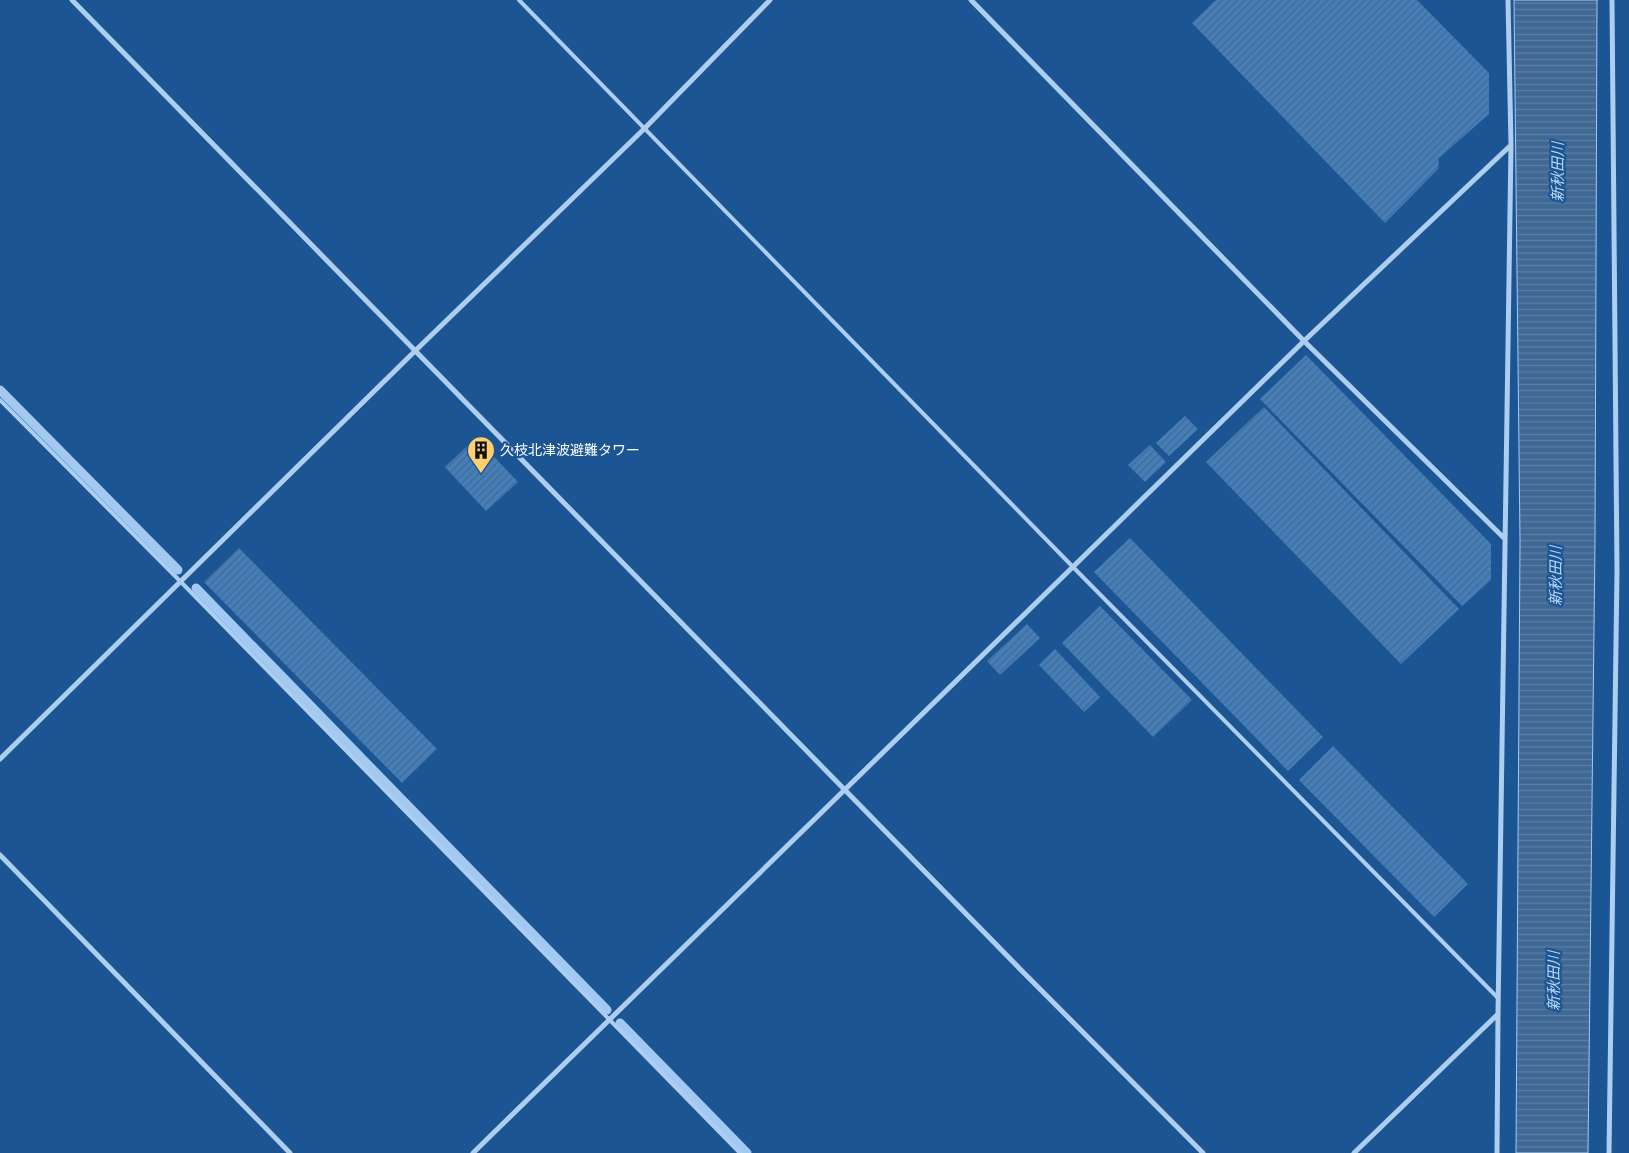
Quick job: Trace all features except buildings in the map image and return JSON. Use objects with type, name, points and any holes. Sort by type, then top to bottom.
[{"type":"street","points":[[72,0],[1030,979],[1203,1153]]},
{"type":"street","points":[[0,759],[644,129],[770,0]]},
{"type":"street","points":[[971,0],[1304,341],[1505,538]]},
{"type":"street","points":[[1497,1153],[1511,145],[1508,0]]},
{"type":"street","points":[[1609,1153],[1617,571],[1612,0]]},
{"type":"street","points":[[473,1153],[609,1018],[846,790],[1304,341],[1511,145]]},
{"type":"street","points":[[0,855],[290,1153]]},
{"type":"street","points":[[1354,1153],[1498,1014]]},
{"type":"lane","points":[[519,0],[1073,568],[1499,998]]},
{"type":"lane","points":[[0,400],[181,582],[740,1153]]},
{"type":"water","name":"新秋田川","points":[[1514,0],[1597,0],[1595,541],[1588,1153],[1516,1153],[1520,541]]},
{"type":"waterway","points":[[0,390],[178,570]]},
{"type":"waterway","points":[[196,588],[607,1010]]},
{"type":"waterway","points":[[620,1023],[747,1153]]},
{"type":"place","name":"久枝北津波避難タワー","points":[[481,474]]}]
